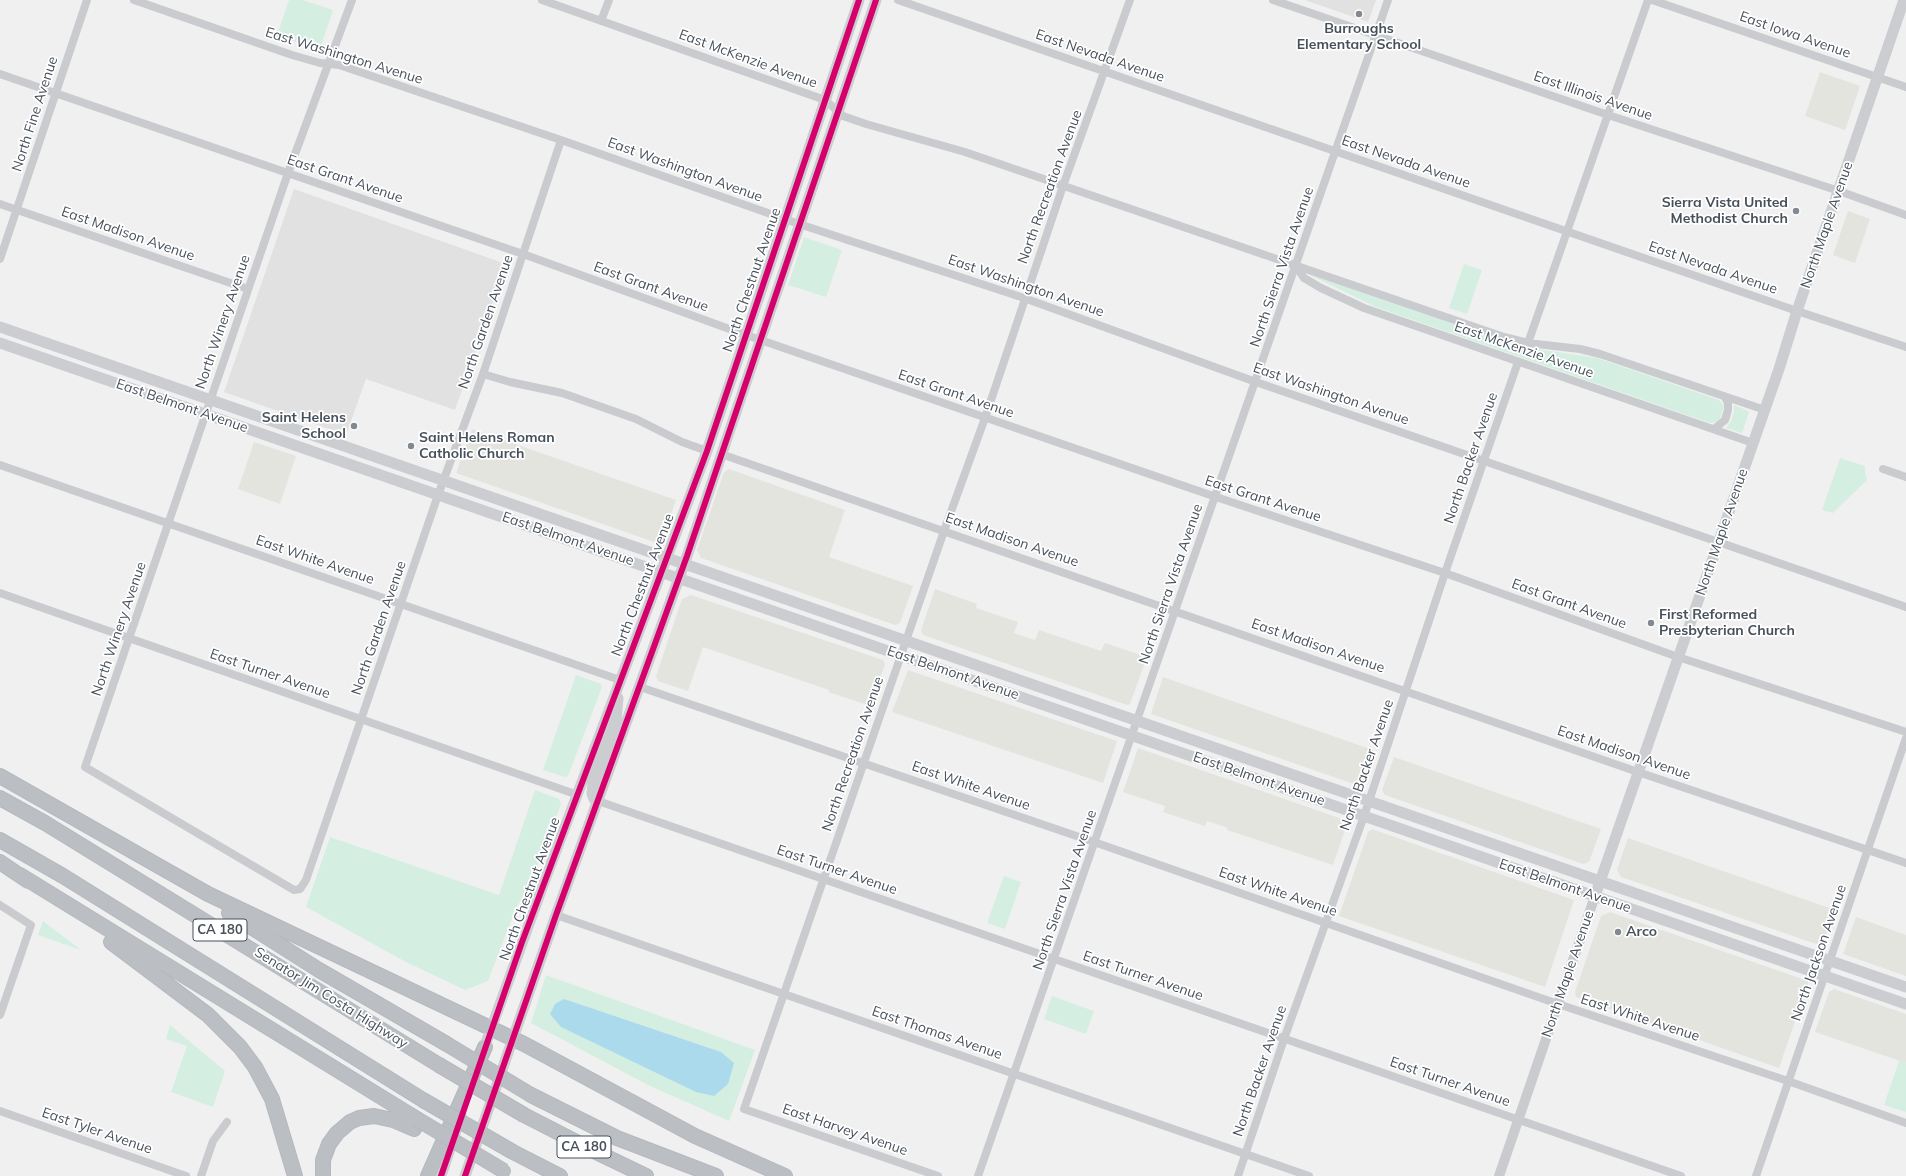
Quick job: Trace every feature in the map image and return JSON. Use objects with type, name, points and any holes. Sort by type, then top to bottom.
[{"type":"highway","points":[[0,776],[155,865],[243,911],[512,1038],[695,1136],[785,1176]]},
{"type":"highway","name":"Senator Jim Costa Highway","points":[[0,798],[59,831],[439,1065],[524,1115],[594,1152],[646,1176]]},
{"type":"highway","name":"CA 180","points":[[0,840],[63,876],[423,1100],[513,1152],[560,1176]]},
{"type":"highway","points":[[0,862],[416,1124],[505,1175]]},
{"type":"highway","points":[[155,865],[319,970],[531,1095],[617,1138],[716,1176]]},
{"type":"highway","points":[[20,875],[208,1015],[233,1038],[255,1067],[272,1099],[295,1176]]},
{"type":"highway","points":[[428,1176],[485,1046]]},
{"type":"highway","points":[[323,1176],[323,1160],[329,1144],[337,1132],[350,1122],[359,1118],[374,1116],[416,1124]]},
{"type":"main road","name":"North Chestnut Avenue","points":[[441,1176],[491,1029],[660,572],[707,451],[859,0]]},
{"type":"main road","name":"North Chestnut Avenue","points":[[465,1176],[512,1038],[640,687],[683,564],[876,0]]},
{"type":"main road","name":"North Maple Avenue","points":[[1595,896],[1765,410],[1797,311],[1840,191],[1904,0]]},
{"type":"main road","name":"East Belmont Avenue","points":[[0,327],[1906,987]]},
{"type":"main road","name":"East Belmont Avenue","points":[[0,343],[1906,1004]]},
{"type":"main road","points":[[598,801],[594,799],[592,794],[593,782],[616,720],[620,680]]},
{"type":"street","name":"North Fine Avenue","points":[[0,259],[87,0]]},
{"type":"street","name":"East Washington Avenue","points":[[134,0],[292,55],[339,65],[561,140],[785,220],[1024,298],[1256,382],[1906,607]]},
{"type":"street","name":"North Winery Avenue","points":[[85,767],[169,523],[209,399],[288,173],[352,0]]},
{"type":"street","name":"East McKenzie Avenue","points":[[542,0],[825,100],[843,116],[866,124],[965,152],[1504,337],[1528,343],[1580,349],[1600,354],[1765,410]]},
{"type":"street","points":[[601,21],[609,0]]},
{"type":"street","name":"East Nevada Avenue","points":[[898,0],[1797,311],[1906,347]]},
{"type":"street","name":"North Recreation Avenue","points":[[744,1109],[944,531],[986,418],[1024,298],[1130,0]]},
{"type":"street","name":"East Illinois Avenue","points":[[1273,0],[1608,115],[1840,191],[1906,216]]},
{"type":"street","name":"North Sierra Vista Avenue","points":[[978,1176],[1015,1074],[1094,842],[1133,736],[1175,610],[1377,36],[1388,0]]},
{"type":"street","points":[[1528,343],[1648,0]]},
{"type":"street","name":"East Iowa Avenue","points":[[1652,0],[1906,87]]},
{"type":"street","name":"East Grant Avenue","points":[[0,74],[56,92],[523,254],[760,340],[1216,497],[1445,573],[1678,657],[1906,732]]},
{"type":"street","name":"North Garden Avenue","points":[[85,767],[288,888],[294,890],[300,889],[306,880],[443,480],[483,374],[561,140]]},
{"type":"street","name":"East Madison Avenue","points":[[0,204],[248,289]]},
{"type":"street","name":"East McKenzie Avenue","points":[[1296,266],[1304,278],[1321,288],[1364,308],[1753,443]]},
{"type":"street","name":"North Backer Avenue","points":[[1238,1176],[1284,1039],[1364,816],[1445,573],[1518,362]]},
{"type":"street","points":[[483,374],[510,382],[562,393],[636,419],[682,442],[707,451]]},
{"type":"street","points":[[1714,429],[1725,420],[1728,410],[1728,403],[1725,397]]},
{"type":"street","name":"East Madison Avenue","points":[[721,454],[1406,690],[1638,772],[1906,863]]},
{"type":"street","name":"East White Avenue","points":[[0,465],[620,680]]},
{"type":"street","points":[[1883,469],[1906,477]]},
{"type":"street","name":"East Turner Avenue","points":[[0,593],[361,720],[578,794]]},
{"type":"street","name":"East White Avenue","points":[[640,687],[1094,842],[1558,1004],[1788,1081],[1906,1123]]},
{"type":"street","name":"North Jackson Avenue","points":[[1756,1176],[1825,976],[1866,850],[1906,738]]},
{"type":"street","name":"East Turner Avenue","points":[[598,801],[1681,1176]]},
{"type":"street","name":"North Maple Avenue","points":[[1499,1176],[1595,896]]},
{"type":"street","points":[[0,906],[31,924],[0,1015]]},
{"type":"street","name":"East Thomas Avenue","points":[[556,915],[1309,1176]]},
{"type":"street","name":"East Harvey Avenue","points":[[744,1109],[938,1176]]},
{"type":"street","name":"East Tyler Avenue","points":[[0,1111],[186,1176]]},
{"type":"street","points":[[201,1176],[213,1141],[227,1122]]},
{"type":"shaded area","name":"Burroughs Elementary School","points":[[1305,0],[1376,0],[1368,22]]},
{"type":"shaded area","points":[[1820,72],[1860,86],[1845,130],[1805,116]]},
{"type":"shaded area","points":[[294,189],[506,264],[455,410],[366,379],[346,435],[224,392]]},
{"type":"shaded area","points":[[1848,211],[1870,219],[1855,263],[1833,255]]},
{"type":"shaded area","points":[[472,429],[676,500],[662,541],[657,543],[456,473]]},
{"type":"shaded area","points":[[254,442],[296,456],[280,504],[238,489]]},
{"type":"shaded area","points":[[729,469],[845,510],[829,557],[913,586],[900,623],[895,625],[701,558],[697,550],[724,472]]},
{"type":"shaded area","points":[[935,589],[977,604],[976,608],[1018,622],[1014,633],[1035,640],[1039,630],[1101,651],[1105,643],[1147,657],[1130,704],[1127,705],[923,635],[921,630]]},
{"type":"shaded area","points":[[691,595],[883,660],[885,664],[871,706],[703,647],[688,691],[658,681],[656,676],[682,599]]},
{"type":"shaded area","points":[[908,670],[1117,741],[1103,783],[892,712]]},
{"type":"shaded area","points":[[1163,677],[1373,750],[1361,783],[1357,785],[1151,714]]},
{"type":"shaded area","points":[[1138,748],[1345,820],[1347,824],[1333,865],[1227,830],[1228,828],[1207,821],[1205,826],[1163,812],[1165,806],[1123,792]]},
{"type":"shaded area","points":[[1394,757],[1601,829],[1589,862],[1583,864],[1385,795],[1382,790]]},
{"type":"shaded area","points":[[1372,829],[1574,900],[1545,987],[1339,916],[1368,832]]},
{"type":"shaded area","points":[[1628,838],[1835,910],[1822,946],[1621,877],[1617,870]]},
{"type":"shaded area","points":[[1610,912],[1808,981],[1779,1068],[1576,997],[1575,992],[1601,916]]},
{"type":"shaded area","points":[[1856,917],[1906,935],[1906,976],[1843,954]]},
{"type":"shaded area","points":[[1834,989],[1906,1014],[1906,1063],[1815,1032],[1829,992]]},
{"type":"green space","points":[[289,0],[303,0],[333,10],[321,46],[276,38]]},
{"type":"green space","points":[[804,237],[842,250],[826,297],[788,285]]},
{"type":"green space","points":[[1464,264],[1482,270],[1467,314],[1449,308]]},
{"type":"green space","points":[[1306,273],[1517,346],[1597,358],[1719,400],[1724,406],[1720,419],[1710,423],[1376,307]]},
{"type":"green space","points":[[1734,405],[1749,412],[1742,433],[1726,428],[1734,413]]},
{"type":"green space","points":[[1840,458],[1865,466],[1867,480],[1833,513],[1822,510]]},
{"type":"green space","points":[[576,675],[601,684],[602,687],[568,776],[565,777],[543,770]]},
{"type":"green space","points":[[535,790],[559,799],[561,804],[531,882],[516,908],[488,981],[465,990],[406,962],[306,907],[330,837],[499,895]]},
{"type":"green space","points":[[1004,876],[1021,882],[1005,929],[987,923]]},
{"type":"green space","points":[[43,921],[81,950],[38,935]]},
{"type":"green space","points":[[546,975],[755,1050],[729,1121],[648,1085],[531,1023]]},
{"type":"green space","points":[[1052,996],[1094,1011],[1086,1034],[1044,1019]]},
{"type":"green space","points":[[170,1025],[225,1071],[213,1107],[171,1092],[187,1046],[166,1039]]},
{"type":"green space","points":[[1899,1061],[1906,1063],[1906,1112],[1884,1105]]},
{"type":"water","points":[[564,999],[721,1052],[734,1063],[728,1084],[714,1096],[696,1092],[561,1027],[550,1014],[555,1004]]},
{"type":"cycle path","points":[[441,1176],[522,942],[707,451],[859,0]]},
{"type":"cycle path","points":[[465,1176],[556,915],[687,556],[876,0]]},
{"type":"place","name":"Burroughs Elementary School","points":[[1359,14]]},
{"type":"place","name":"Sierra Vista United Methodist Church","points":[[1796,211]]},
{"type":"place","name":"Saint Helens School","points":[[354,426]]},
{"type":"place","name":"Saint Helens Roman Catholic Church","points":[[411,446]]},
{"type":"place","name":"First Reformed Presbyterian Church","points":[[1651,623]]},
{"type":"place","name":"Arco","points":[[1618,932]]}]
